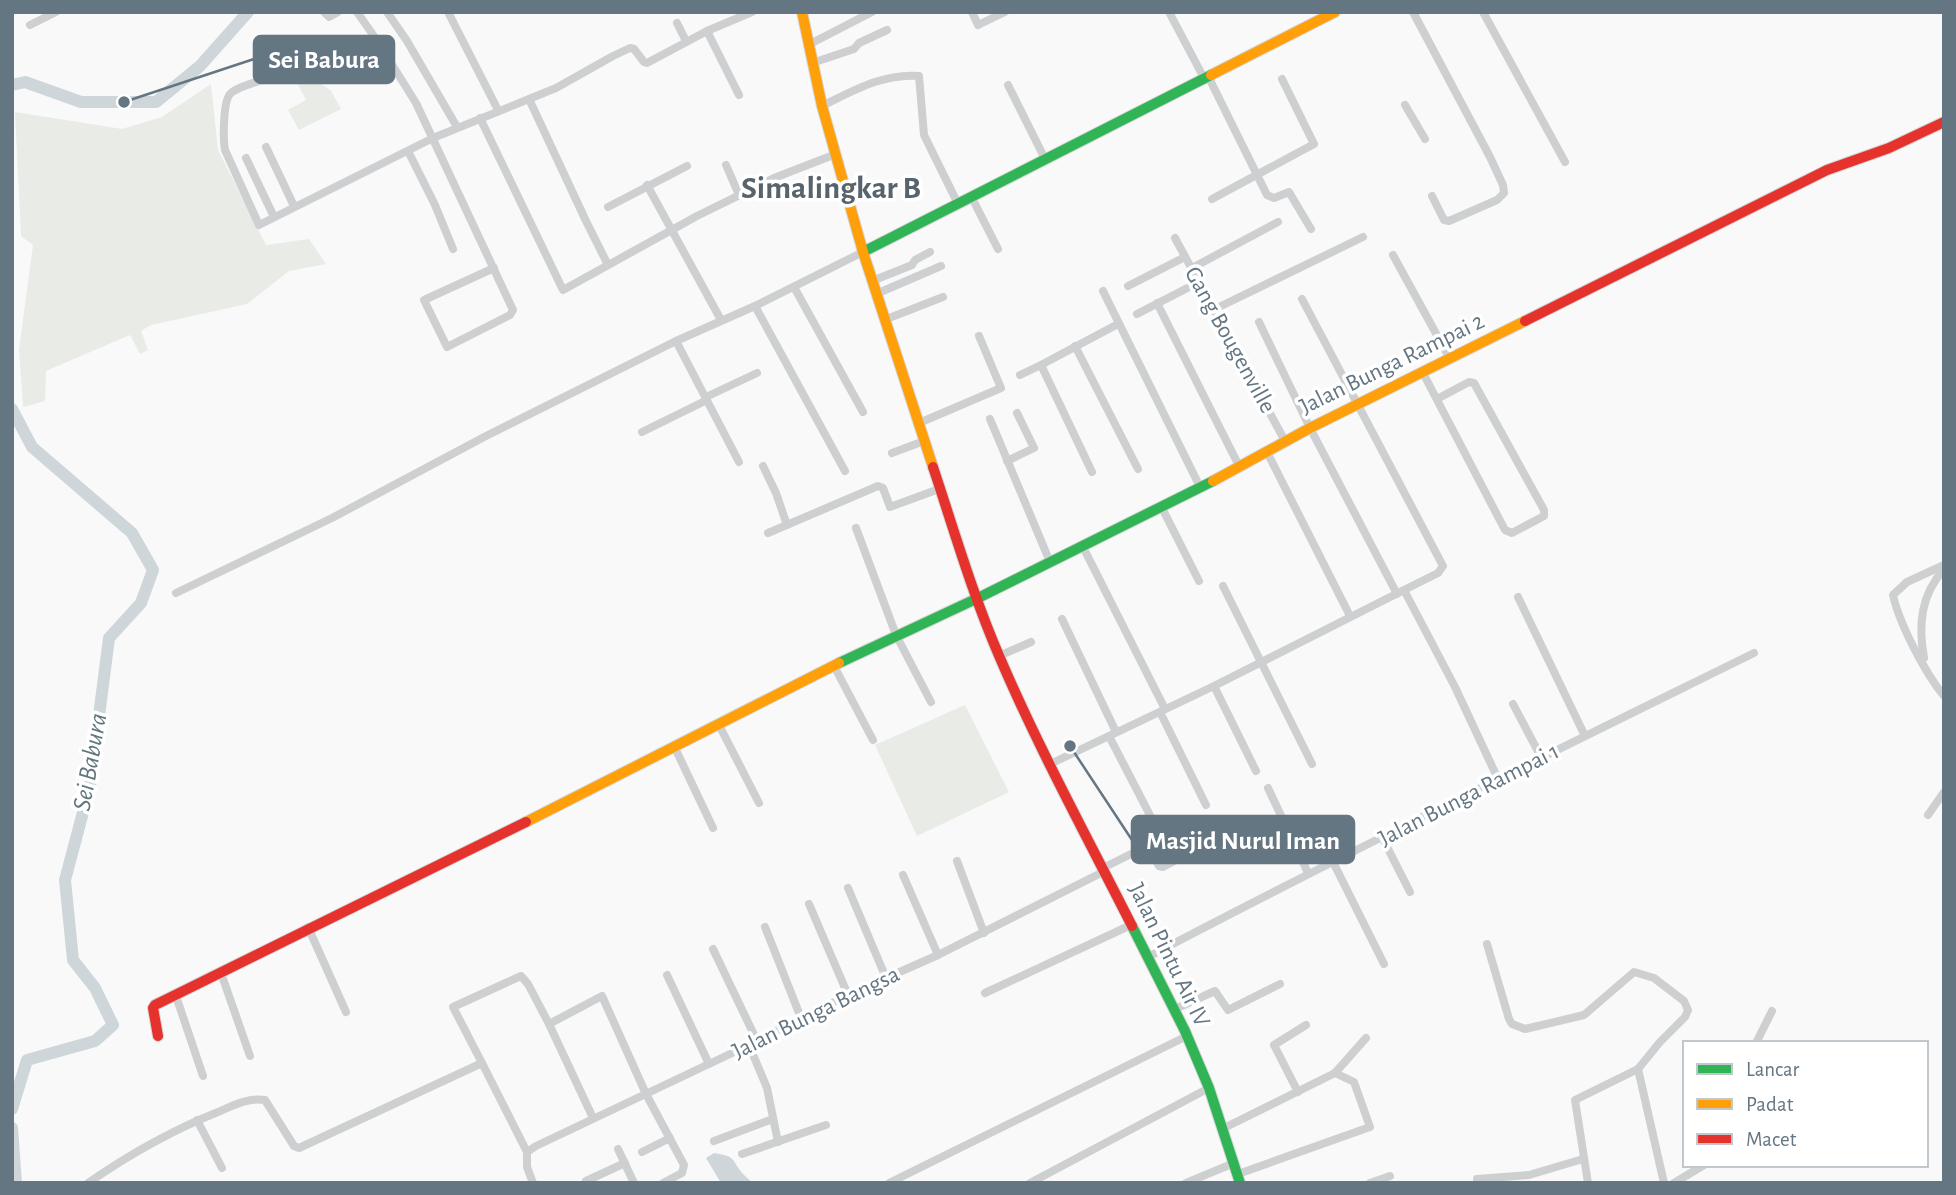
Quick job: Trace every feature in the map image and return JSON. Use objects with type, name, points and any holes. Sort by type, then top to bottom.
[{"type":"street","points":[[30,25],[56,12]]},
{"type":"street","points":[[324,12],[329,18],[338,12]]},
{"type":"street","points":[[356,12],[416,103],[494,268],[512,313],[447,347],[424,300],[494,268]]},
{"type":"street","points":[[387,12],[457,127]]},
{"type":"street","points":[[448,12],[498,110]]},
{"type":"street","points":[[261,80],[233,91],[228,96],[224,146],[259,225],[433,138],[572,81],[612,55],[629,48],[634,49],[647,63],[730,16],[752,12]]},
{"type":"street","name":"Jalan Pintu Air IV","points":[[802,12],[811,63],[863,252],[939,489],[999,656],[1050,764],[1175,1009],[1209,1088],[1237,1173]]},
{"type":"street","points":[[808,45],[872,12]]},
{"type":"street","points":[[972,12],[978,25],[1005,12]]},
{"type":"street","points":[[1169,12],[1270,197],[1278,198],[1289,192],[1311,229]]},
{"type":"street","points":[[1413,12],[1490,157],[1504,193],[1497,200],[1449,221],[1444,220],[1432,196]]},
{"type":"street","points":[[1483,12],[1565,162]]},
{"type":"street","points":[[176,593],[332,518],[486,436],[676,341],[794,287],[1207,79],[1330,13]]},
{"type":"street","points":[[677,23],[686,41]]},
{"type":"street","points":[[811,63],[854,49],[859,43],[887,30]]},
{"type":"street","points":[[707,31],[739,95]]},
{"type":"street","points":[[822,106],[875,81],[919,76],[924,135],[958,204]]},
{"type":"street","points":[[1212,199],[1314,144],[1282,79]]},
{"type":"street","points":[[1008,85],[1045,159]]},
{"type":"street","points":[[529,99],[608,265]]},
{"type":"street","points":[[1405,105],[1425,139]]},
{"type":"street","points":[[480,118],[562,289],[739,195],[836,154]]},
{"type":"street","name":"Jalan Bunga Rampai 2","points":[[158,1036],[154,1006],[675,748],[896,635],[978,598],[1200,487],[1310,428],[1827,170],[1889,148],[1944,122]]},
{"type":"street","points":[[266,147],[295,206]]},
{"type":"street","points":[[408,151],[453,249]]},
{"type":"street","points":[[246,158],[274,217]]},
{"type":"street","points":[[726,165],[739,195]]},
{"type":"street","points":[[608,207],[687,166]]},
{"type":"street","points":[[647,185],[721,320]]},
{"type":"street","points":[[971,196],[998,249]]},
{"type":"street","points":[[1192,268],[1278,222]]},
{"type":"street","points":[[1215,309],[1363,237]]},
{"type":"street","name":"Gang Bougenville","points":[[1175,238],[1285,441]]},
{"type":"street","points":[[872,281],[912,265],[915,260],[930,252]]},
{"type":"street","points":[[1393,256],[1450,359]]},
{"type":"street","points":[[1128,286],[1185,257]]},
{"type":"street","points":[[876,294],[941,266]]},
{"type":"street","points":[[1137,314],[1199,282]]},
{"type":"street","points":[[794,287],[863,412]]},
{"type":"street","points":[[1103,291],[1200,487]]},
{"type":"street","points":[[884,320],[943,297]]},
{"type":"street","points":[[1050,764],[1214,686],[1438,573],[1443,566],[1302,299]]},
{"type":"street","points":[[1157,303],[1239,466]]},
{"type":"street","points":[[755,306],[845,471]]},
{"type":"street","points":[[1259,322],[1310,428],[1455,687],[1497,779]]},
{"type":"street","points":[[1020,375],[1118,324]]},
{"type":"street","points":[[919,423],[1002,388],[979,336]]},
{"type":"street","points":[[676,341],[739,462]]},
{"type":"street","points":[[1075,346],[1138,469]]},
{"type":"street","points":[[1041,365],[1092,472]]},
{"type":"street","points":[[642,432],[757,373]]},
{"type":"street","points":[[1423,373],[1505,530],[1512,533],[1544,516],[1544,510],[1474,383],[1469,382],[1437,398]]},
{"type":"street","points":[[1007,461],[1034,448],[1017,413]]},
{"type":"street","points":[[990,419],[1050,562]]},
{"type":"street","points":[[892,453],[924,441]]},
{"type":"street","points":[[1266,452],[1350,616]]},
{"type":"street","points":[[762,466],[776,493],[787,526]]},
{"type":"street","points":[[768,533],[878,486],[883,488],[890,506],[939,489]]},
{"type":"street","points":[[1161,506],[1199,581]]},
{"type":"street","points":[[856,528],[896,635],[931,702]]},
{"type":"street","points":[[1082,545],[1206,805]]},
{"type":"street","points":[[1925,666],[1921,618],[1933,581],[1944,567]]},
{"type":"street","points":[[1944,567],[1907,582],[1893,595],[1896,614],[1941,692],[1944,707]]},
{"type":"street","points":[[1223,586],[1312,764]]},
{"type":"street","points":[[1518,597],[1585,736]]},
{"type":"street","points":[[1902,622],[1921,618]]},
{"type":"street","points":[[1062,619],[1154,823]]},
{"type":"street","points":[[999,656],[1031,642]]},
{"type":"street","name":"Jalan Bunga Rampai 1","points":[[1148,957],[1308,873],[1383,839],[1497,779],[1754,653]]},
{"type":"street","points":[[834,666],[873,740]]},
{"type":"street","points":[[1214,686],[1256,771]]},
{"type":"street","points":[[1513,704],[1541,757]]},
{"type":"street","points":[[719,725],[759,803]]},
{"type":"street","points":[[675,748],[713,828]]},
{"type":"street","points":[[1928,814],[1942,794],[1944,785]]},
{"type":"street","points":[[1268,788],[1308,873]]},
{"type":"street","name":"Jalan Bunga Bangsa","points":[[527,1152],[848,995],[984,933],[1147,846],[1159,866],[1163,867],[1216,839]]},
{"type":"street","points":[[1383,839],[1410,892]]},
{"type":"street","points":[[957,861],[984,933]]},
{"type":"street","points":[[1333,862],[1384,964]]},
{"type":"street","points":[[903,875],[938,955]]},
{"type":"street","points":[[848,888],[886,978]]},
{"type":"street","points":[[810,904],[848,995]]},
{"type":"street","points":[[985,993],[1131,925]]},
{"type":"street","points":[[309,927],[346,1012]]},
{"type":"street","points":[[765,927],[801,1018]]},
{"type":"street","points":[[1487,944],[1509,1019],[1518,1028],[1531,1029],[1584,1015],[1634,972],[1654,978],[1684,1001],[1688,1013],[1638,1069],[1575,1100],[1588,1183]]},
{"type":"street","points":[[713,949],[753,1043],[767,1088],[778,1142]]},
{"type":"street","points":[[221,973],[250,1056]]},
{"type":"street","points":[[667,975],[709,1065]]},
{"type":"street","points":[[533,1183],[527,1167],[527,1152],[453,1007],[521,976],[549,1024],[593,1118]]},
{"type":"street","points":[[1175,1009],[1216,991],[1228,1010],[1280,984]]},
{"type":"street","points":[[176,996],[203,1076]]},
{"type":"street","points":[[549,1024],[602,996],[646,1094],[684,1168],[680,1175],[663,1183]]},
{"type":"street","points":[[1757,1041],[1772,1011]]},
{"type":"street","points":[[1298,1091],[1274,1045],[1306,1025]]},
{"type":"street","points":[[889,1183],[1187,1036]]},
{"type":"street","points":[[1222,1129],[1335,1073],[1366,1038]]},
{"type":"street","points":[[88,1183],[132,1153],[197,1120],[245,1102],[265,1100],[294,1146],[299,1148],[482,1063]]},
{"type":"street","points":[[1638,1069],[1664,1183]]},
{"type":"street","points":[[1186,1183],[1237,1173],[1370,1127],[1354,1082],[1335,1073]]},
{"type":"street","points":[[1030,1183],[1209,1088]]},
{"type":"street","points":[[714,1141],[773,1119]]},
{"type":"street","points":[[197,1120],[222,1168]]},
{"type":"street","points":[[742,1154],[826,1125]]},
{"type":"street","points":[[642,1152],[670,1138]]},
{"type":"street","points":[[618,1149],[634,1183]]},
{"type":"street","points":[[1477,1179],[1529,1175],[1583,1159]]},
{"type":"street","points":[[586,1181],[625,1163]]},
{"type":"street","points":[[1674,1183],[1701,1167]]},
{"type":"street","points":[[1370,1183],[1390,1176]]},
{"type":"shaded area","points":[[302,70],[331,91],[341,109],[299,130],[288,110],[306,100],[293,75]]},
{"type":"shaded area","points":[[211,84],[218,150],[266,245],[309,239],[326,264],[289,271],[247,304],[151,325],[141,331],[148,350],[140,354],[130,335],[46,371],[45,401],[23,407],[19,350],[33,245],[21,236],[15,112],[122,129],[162,117]]},
{"type":"shaded area","points":[[965,705],[1009,792],[917,836],[875,745]]},
{"type":"shaded area","points":[[714,1153],[733,1159],[752,1183],[721,1183],[706,1158]]},
{"type":"waterway","name":"Sei Babura","points":[[12,85],[25,82],[81,102],[156,102],[200,66],[248,12]]},
{"type":"waterway","name":"Sei Babura","points":[[12,409],[32,447],[132,533],[153,570],[141,603],[109,638],[90,786],[65,880],[73,960],[95,988],[113,1025],[95,1041],[27,1060],[12,1109]]},
{"type":"waterway","name":"Sei Babura","points":[[12,1128],[16,1183]]},
{"type":"traffic: fast","points":[[863,252],[1211,75]]},
{"type":"traffic: fast","points":[[839,663],[978,598],[1213,481]]},
{"type":"traffic: fast","points":[[1132,926],[1185,1031],[1209,1088],[1240,1183]]},
{"type":"traffic: slow","points":[[802,12],[822,106],[863,252],[933,467]]},
{"type":"traffic: slow","points":[[1211,75],[1335,12]]},
{"type":"traffic: slow","points":[[1213,481],[1310,428],[1525,321]]},
{"type":"traffic: slow","points":[[526,822],[839,663]]},
{"type":"traffic: jam","points":[[1525,321],[1827,170],[1889,148],[1944,122]]},
{"type":"traffic: jam","points":[[933,467],[990,635],[1047,759],[1132,926]]},
{"type":"traffic: jam","points":[[158,1036],[153,1008],[155,1005],[526,822]]},
{"type":"place","name":"Sei Babura","points":[[124,102]]},
{"type":"place","name":"Masjid Nurul Iman","points":[[1070,746]]},
{"type":"district","name":"Simalingkar B","points":[[831,188]]}]
